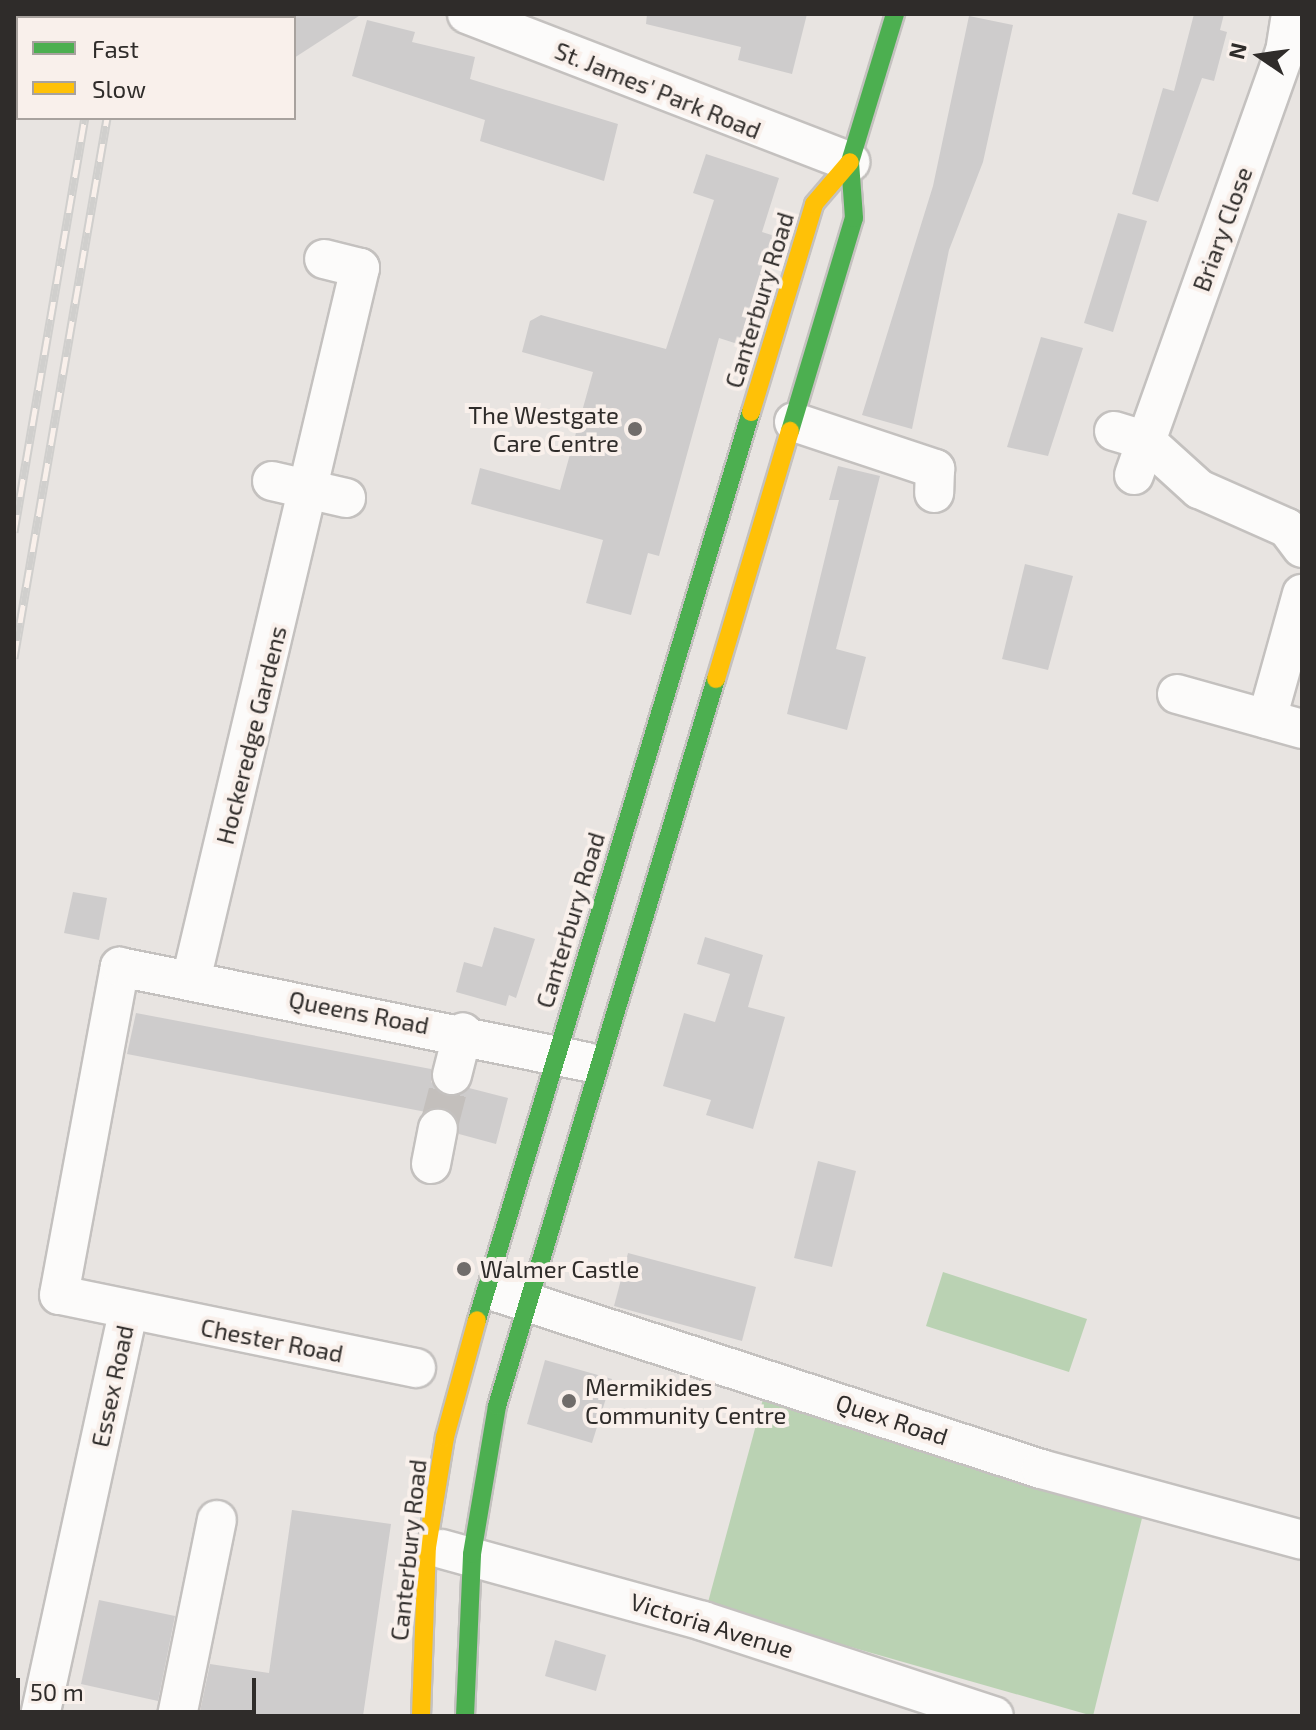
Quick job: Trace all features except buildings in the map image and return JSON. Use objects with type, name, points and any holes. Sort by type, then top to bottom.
[{"type":"highway","name":"Canterbury Road","points":[[465,1716],[472,1554],[524,1301],[854,218],[850,162],[895,14]]},
{"type":"highway","name":"Canterbury Road","points":[[421,1716],[427,1547],[445,1437],[485,1289],[814,204],[850,162]]},
{"type":"street","name":"St. James' Park Road","points":[[467,14],[850,162]]},
{"type":"street","name":"Briary Close","points":[[1291,14],[1285,52],[1131,449],[1287,528],[1302,548]]},
{"type":"street","name":"Hockeredge Gardens","points":[[191,980],[328,494],[360,268],[324,259]]},
{"type":"street","points":[[794,422],[935,469],[934,493]]},
{"type":"street","points":[[272,481],[328,494]]},
{"type":"street","points":[[1177,694],[1284,724],[1302,594]]},
{"type":"street","name":"Queens Road","points":[[120,967],[463,1032],[596,1064]]},
{"type":"street","name":"Essex Road","points":[[40,1716],[128,1311],[59,1295],[120,967]]},
{"type":"street","points":[[452,1075],[463,1032]]},
{"type":"street","name":"Quex Road","points":[[485,1289],[1041,1469],[1302,1540]]},
{"type":"street","name":"Chester Road","points":[[128,1311],[416,1368]]},
{"type":"street","points":[[177,1716],[217,1520]]},
{"type":"street","name":"Victoria Avenue","points":[[427,1547],[472,1554],[994,1716]]},
{"type":"green space","points":[[943,1272],[1087,1319],[1069,1372],[926,1326]]},
{"type":"green space","points":[[763,1399],[1145,1506],[1093,1716],[707,1606]]},
{"type":"tunnel","points":[[438,1129],[452,1075]]},
{"type":"railway","points":[[14,532],[85,120]]},
{"type":"railway","points":[[14,658],[107,120]]},
{"type":"traffic: fast","points":[[790,431],[854,218],[850,162],[895,14]]},
{"type":"traffic: fast","points":[[477,1320],[751,412]]},
{"type":"traffic: fast","points":[[465,1716],[472,1554],[497,1406],[716,679]]},
{"type":"traffic: slow","points":[[751,412],[814,204],[850,162]]},
{"type":"traffic: slow","points":[[716,679],[790,431]]},
{"type":"traffic: slow","points":[[421,1716],[427,1547],[445,1437],[477,1320]]},
{"type":"place","name":"The Westgate Care Centre","points":[[635,429]]},
{"type":"place","name":"Walmer Castle","points":[[464,1269]]},
{"type":"place","name":"Mermikides Community Centre","points":[[569,1401]]}]
